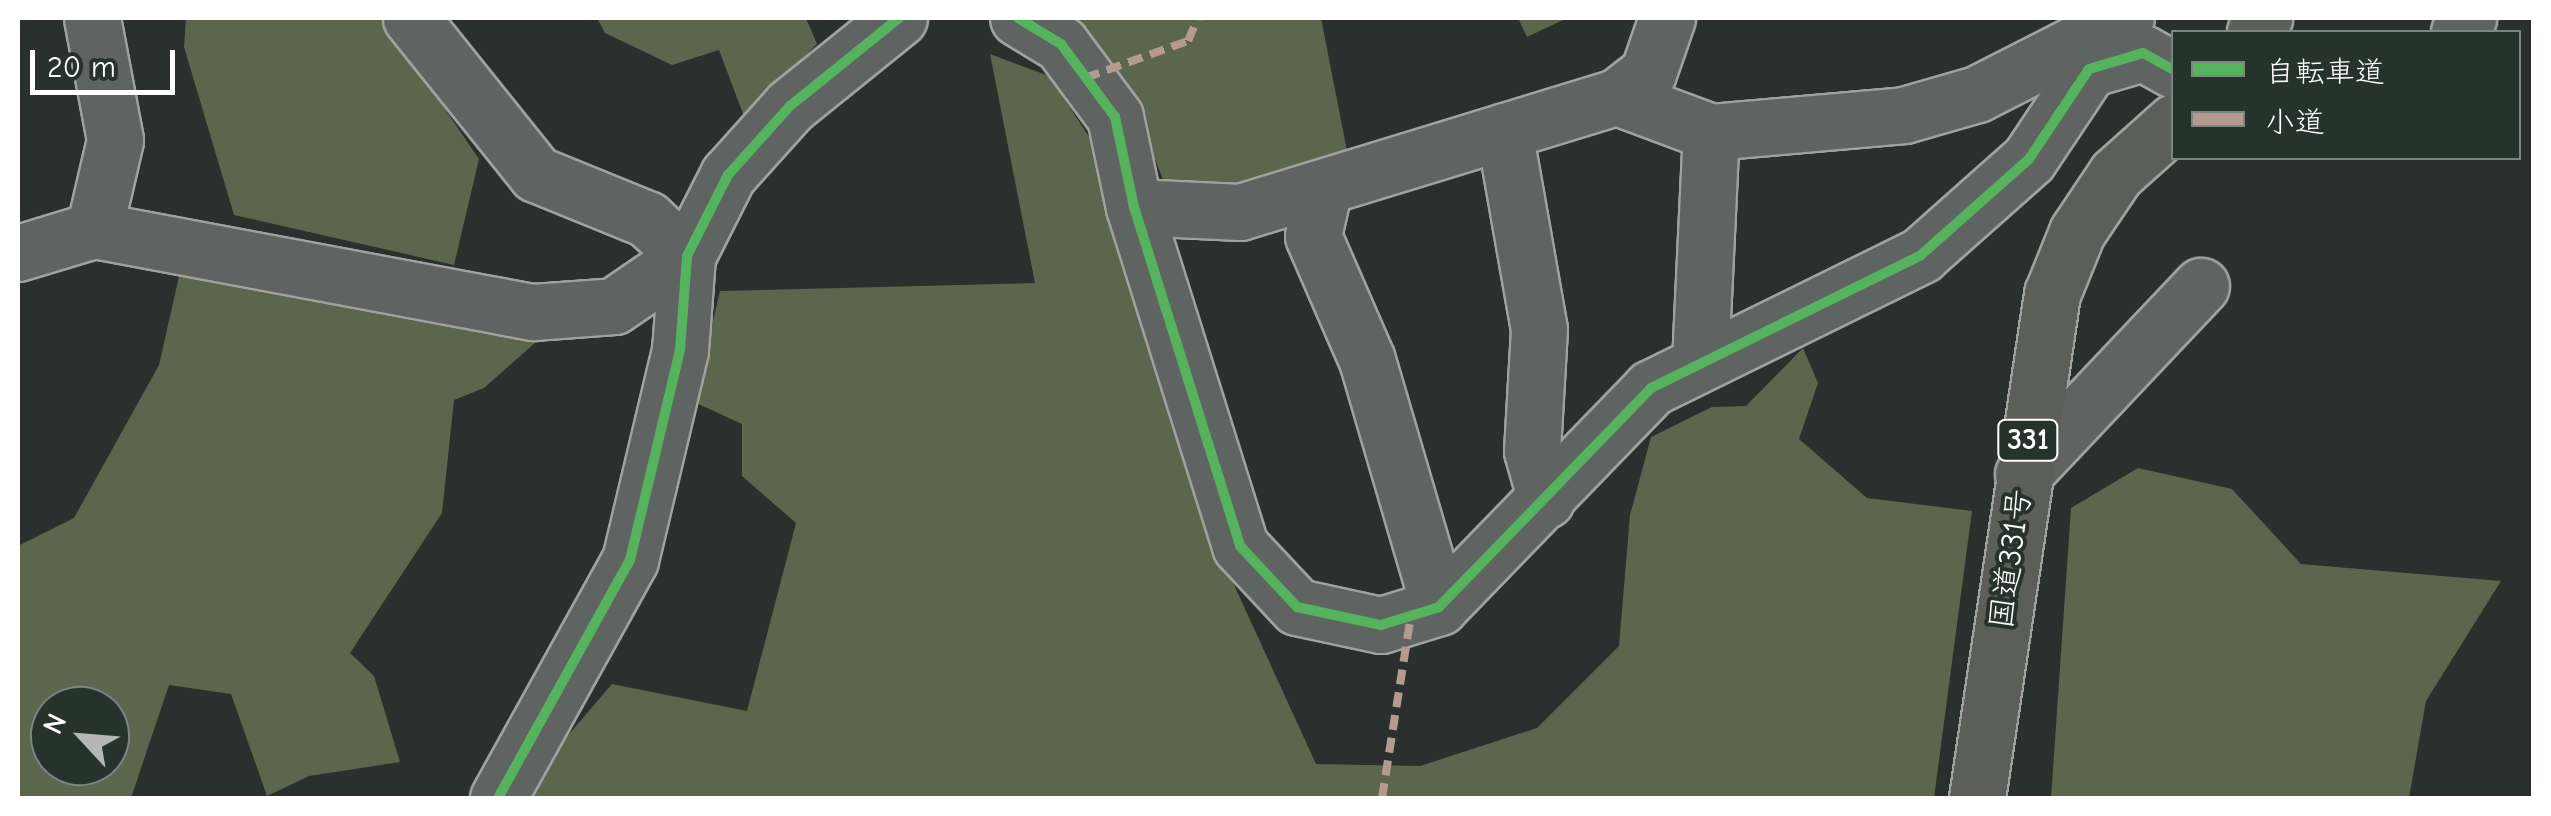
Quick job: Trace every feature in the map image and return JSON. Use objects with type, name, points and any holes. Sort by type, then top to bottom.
[{"type":"highway","name":"国道331号","points":[[1977,798],[2052,294],[2077,232],[2116,174],[2171,125]]},
{"type":"street","points":[[92,18],[114,140],[94,230]]},
{"type":"street","points":[[412,18],[536,174],[647,218],[686,256]]},
{"type":"street","points":[[498,798],[630,560],[680,350],[686,256],[728,174],[804,94],[899,18]]},
{"type":"street","points":[[1018,18],[1061,44],[1115,117],[1134,207],[1240,546],[1297,606],[1381,625],[1439,606],[1651,388],[1921,255],[2029,159],[2089,69],[2143,53],[2171,68]]},
{"type":"street","points":[[1134,207],[1240,212],[1617,96],[1648,73],[1667,18]]},
{"type":"street","points":[[1617,96],[1712,132],[1904,115],[1977,94],[2126,18]]},
{"type":"street","points":[[1504,131],[1538,329],[1532,451],[1546,500]]},
{"type":"street","points":[[1700,362],[1712,132]]},
{"type":"street","points":[[1324,187],[1313,236],[1367,360],[1439,606]]},
{"type":"street","points":[[18,253],[94,230],[534,312],[614,306],[686,256]]},
{"type":"street","points":[[2023,474],[2200,286]]},
{"type":"green space","points":[[186,18],[383,18],[479,159],[454,265],[234,215],[184,47]]},
{"type":"green space","points":[[597,18],[806,18],[817,44],[745,119],[719,50],[672,65],[605,33]]},
{"type":"green space","points":[[1077,18],[1321,18],[1348,156],[1226,190],[1167,189],[1126,88]]},
{"type":"green space","points":[[1518,18],[1565,18],[1565,19],[1527,37]]},
{"type":"green space","points":[[990,54],[1049,76],[1111,170],[1219,552],[1316,764],[1420,766],[1537,728],[1619,646],[1630,515],[1651,437],[1712,407],[1746,406],[1803,348],[1818,383],[1799,439],[1867,498],[1972,511],[1934,798],[531,798],[546,761],[612,684],[747,711],[796,523],[742,476],[742,424],[694,402],[720,291],[1035,283]]},
{"type":"green space","points":[[180,272],[537,341],[484,388],[454,400],[442,513],[350,653],[374,676],[400,762],[309,776],[267,796],[231,694],[169,685],[131,798],[18,798],[18,546],[74,518],[159,365]]},
{"type":"green space","points":[[2138,468],[2232,489],[2301,564],[2501,581],[2426,701],[2409,798],[2051,798],[2071,508]]},
{"type":"marked path","points":[[1085,78],[1188,41],[1198,18]]},
{"type":"marked path","points":[[1382,798],[1411,615]]},
{"type":"cycle path","points":[[498,798],[630,560],[680,350],[687,256],[728,175],[790,106],[899,18]]},
{"type":"cycle path","points":[[1018,18],[1061,44],[1115,117],[1134,207],[1240,546],[1297,607],[1381,625],[1439,607],[1651,388],[1921,255],[2029,159],[2089,69],[2143,53],[2171,68]]}]
